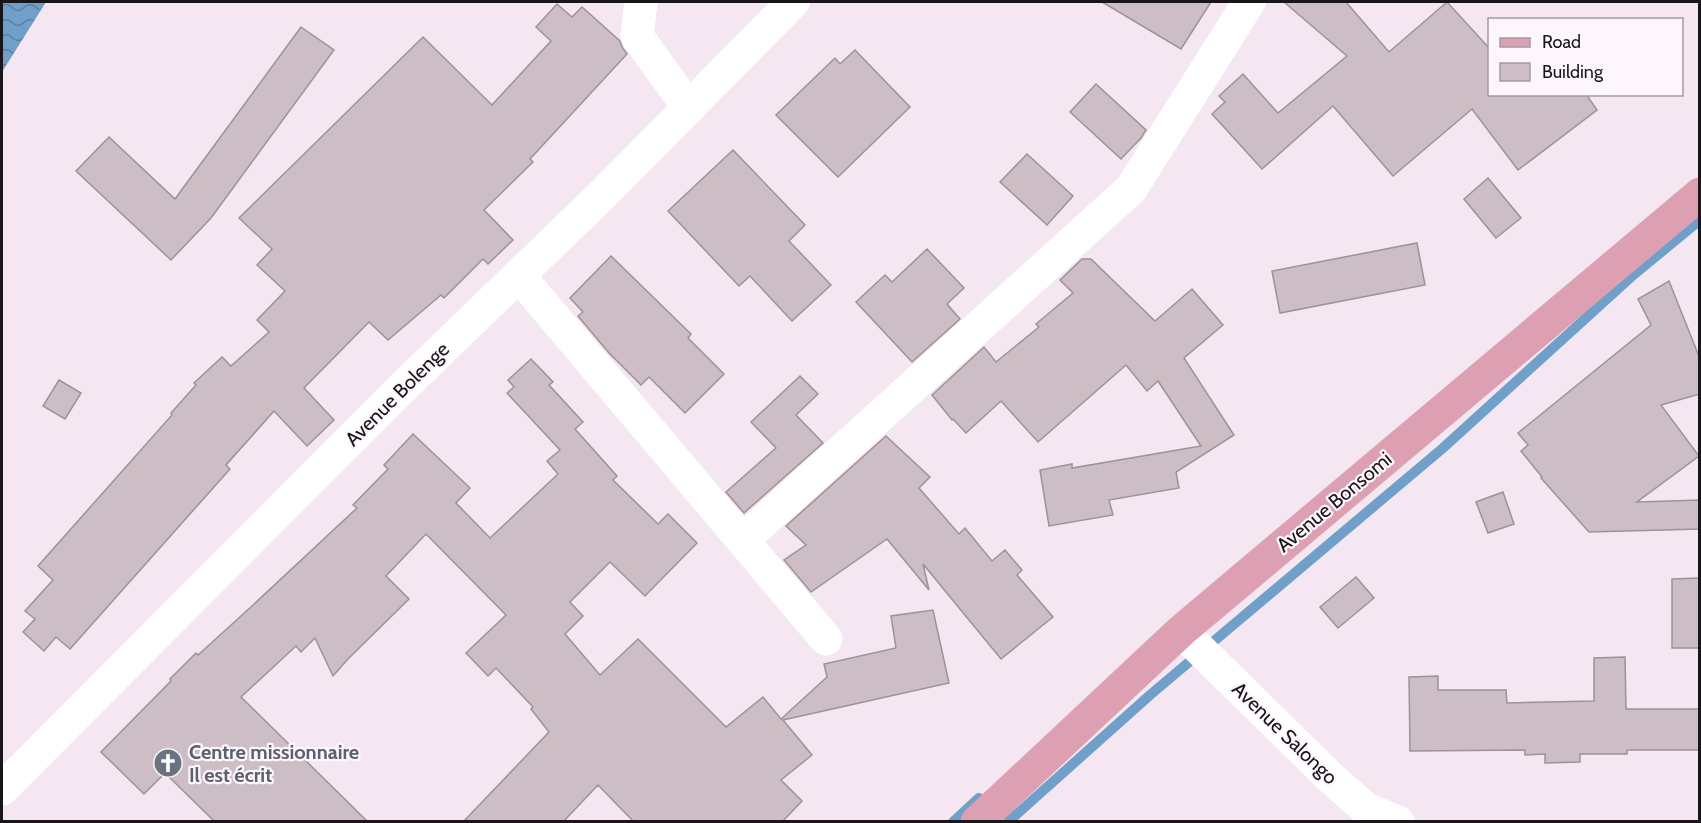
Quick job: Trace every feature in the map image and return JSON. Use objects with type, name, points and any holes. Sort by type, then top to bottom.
[{"type":"main road","name":"Avenue Bonsomi","points":[[977,822],[1181,631],[1695,204]]},
{"type":"street","points":[[641,2],[637,36],[689,108]]},
{"type":"street","name":"Avenue Bolenge","points":[[2,789],[402,388],[604,193],[793,2]]},
{"type":"street","points":[[743,540],[1131,189],[1249,2]]},
{"type":"street","points":[[519,276],[826,639]]},
{"type":"street","name":"Avenue Salongo","points":[[1181,631],[1332,779],[1366,809],[1398,822]]},
{"type":"water","points":[[2,2],[46,2],[2,72]]},
{"type":"building","points":[[1102,2],[1211,2],[1181,49]]},
{"type":"building","points":[[1284,2],[1346,2],[1389,52],[1447,2],[1488,47],[1488,96],[1587,96],[1597,110],[1518,170],[1472,109],[1393,176],[1333,106],[1262,169],[1212,114],[1225,102],[1219,96],[1243,74],[1278,113],[1347,56]]},
{"type":"building","points":[[557,4],[572,17],[582,7],[620,41],[627,54],[530,159],[533,162],[484,210],[513,240],[488,264],[483,259],[444,298],[441,295],[388,340],[369,322],[304,388],[334,420],[307,446],[274,411],[226,465],[230,469],[70,649],[56,637],[44,651],[23,632],[35,619],[25,611],[53,580],[38,566],[172,415],[171,413],[196,385],[194,383],[222,357],[231,366],[269,332],[257,320],[285,291],[257,265],[272,249],[239,218],[423,37],[492,105],[551,41],[536,27]]},
{"type":"building","points":[[301,27],[334,50],[211,218],[171,260],[76,171],[109,137],[175,199]]},
{"type":"building","points":[[855,50],[910,107],[838,177],[776,115],[835,58],[840,64]]},
{"type":"building","points":[[1096,84],[1146,130],[1121,159],[1070,112]]},
{"type":"building","points":[[733,150],[805,225],[789,241],[831,285],[792,321],[750,276],[739,286],[668,211]]},
{"type":"building","points":[[1027,154],[1073,196],[1047,225],[1000,182]]},
{"type":"building","points":[[1488,178],[1521,218],[1496,238],[1464,199]]},
{"type":"building","points":[[1417,243],[1425,285],[1280,313],[1272,271]]},
{"type":"building","points":[[927,249],[964,288],[947,304],[960,319],[912,362],[856,302],[885,275],[892,282]]},
{"type":"building","points":[[611,256],[691,334],[688,338],[724,374],[685,413],[649,377],[641,385],[609,353],[578,316],[583,312],[570,298]]},
{"type":"building","points":[[1082,259],[1091,259],[1155,321],[1192,289],[1223,325],[1184,358],[1234,435],[1176,472],[1179,488],[1109,500],[1113,515],[1049,526],[1040,470],[1072,464],[1072,468],[1201,446],[1158,381],[1147,391],[1126,365],[1038,442],[1001,401],[966,433],[932,395],[984,347],[996,362],[1039,327],[1036,324],[1073,293],[1060,280]]},
{"type":"building","points":[[1669,281],[1700,359],[1700,394],[1661,405],[1699,456],[1637,502],[1700,500],[1700,529],[1589,532],[1541,478],[1521,451],[1528,445],[1518,433],[1651,325],[1638,299]]},
{"type":"building","points":[[531,359],[553,382],[549,385],[583,422],[575,429],[617,476],[613,480],[658,524],[668,514],[697,543],[645,596],[610,562],[570,602],[583,616],[565,634],[600,675],[638,639],[726,727],[763,697],[781,719],[827,677],[824,664],[896,648],[891,616],[933,610],[949,683],[783,720],[812,755],[781,780],[802,801],[782,822],[634,822],[598,785],[563,822],[463,822],[549,732],[531,709],[533,707],[496,668],[488,676],[466,653],[506,615],[426,534],[386,576],[409,599],[333,676],[315,638],[301,652],[296,646],[241,697],[368,822],[215,822],[165,773],[144,794],[101,752],[196,653],[198,655],[357,508],[353,505],[388,469],[384,465],[413,434],[470,488],[456,503],[490,538],[558,474],[547,461],[560,450],[507,393],[514,387],[508,380]]},
{"type":"building","points":[[800,376],[818,394],[796,415],[823,443],[744,513],[726,492],[776,448],[751,422]]},
{"type":"building","points":[[59,380],[81,393],[65,419],[43,406]]},
{"type":"building","points":[[886,436],[930,477],[919,488],[959,534],[965,528],[992,561],[1005,550],[1022,570],[1017,575],[1053,617],[1001,659],[923,564],[929,590],[887,539],[811,592],[784,560],[806,545],[786,526]]},
{"type":"building","points":[[1503,492],[1514,524],[1488,533],[1476,502]]},
{"type":"building","points":[[1356,577],[1374,598],[1338,628],[1320,607]]},
{"type":"building","points":[[1700,578],[1700,648],[1672,648],[1672,579]]},
{"type":"building","points":[[1625,657],[1626,709],[1700,709],[1700,750],[1627,750],[1627,754],[1580,754],[1580,762],[1545,763],[1545,754],[1525,755],[1525,750],[1410,751],[1409,677],[1438,676],[1438,690],[1506,690],[1507,703],[1594,701],[1594,658]]},
{"type":"waterway","points":[[1008,822],[1150,695],[1443,448],[1631,277],[1700,220]]},
{"type":"waterway","points":[[953,822],[979,798]]},
{"type":"place","name":"Centre missionnaire Il est écrit","points":[[168,763]]}]
